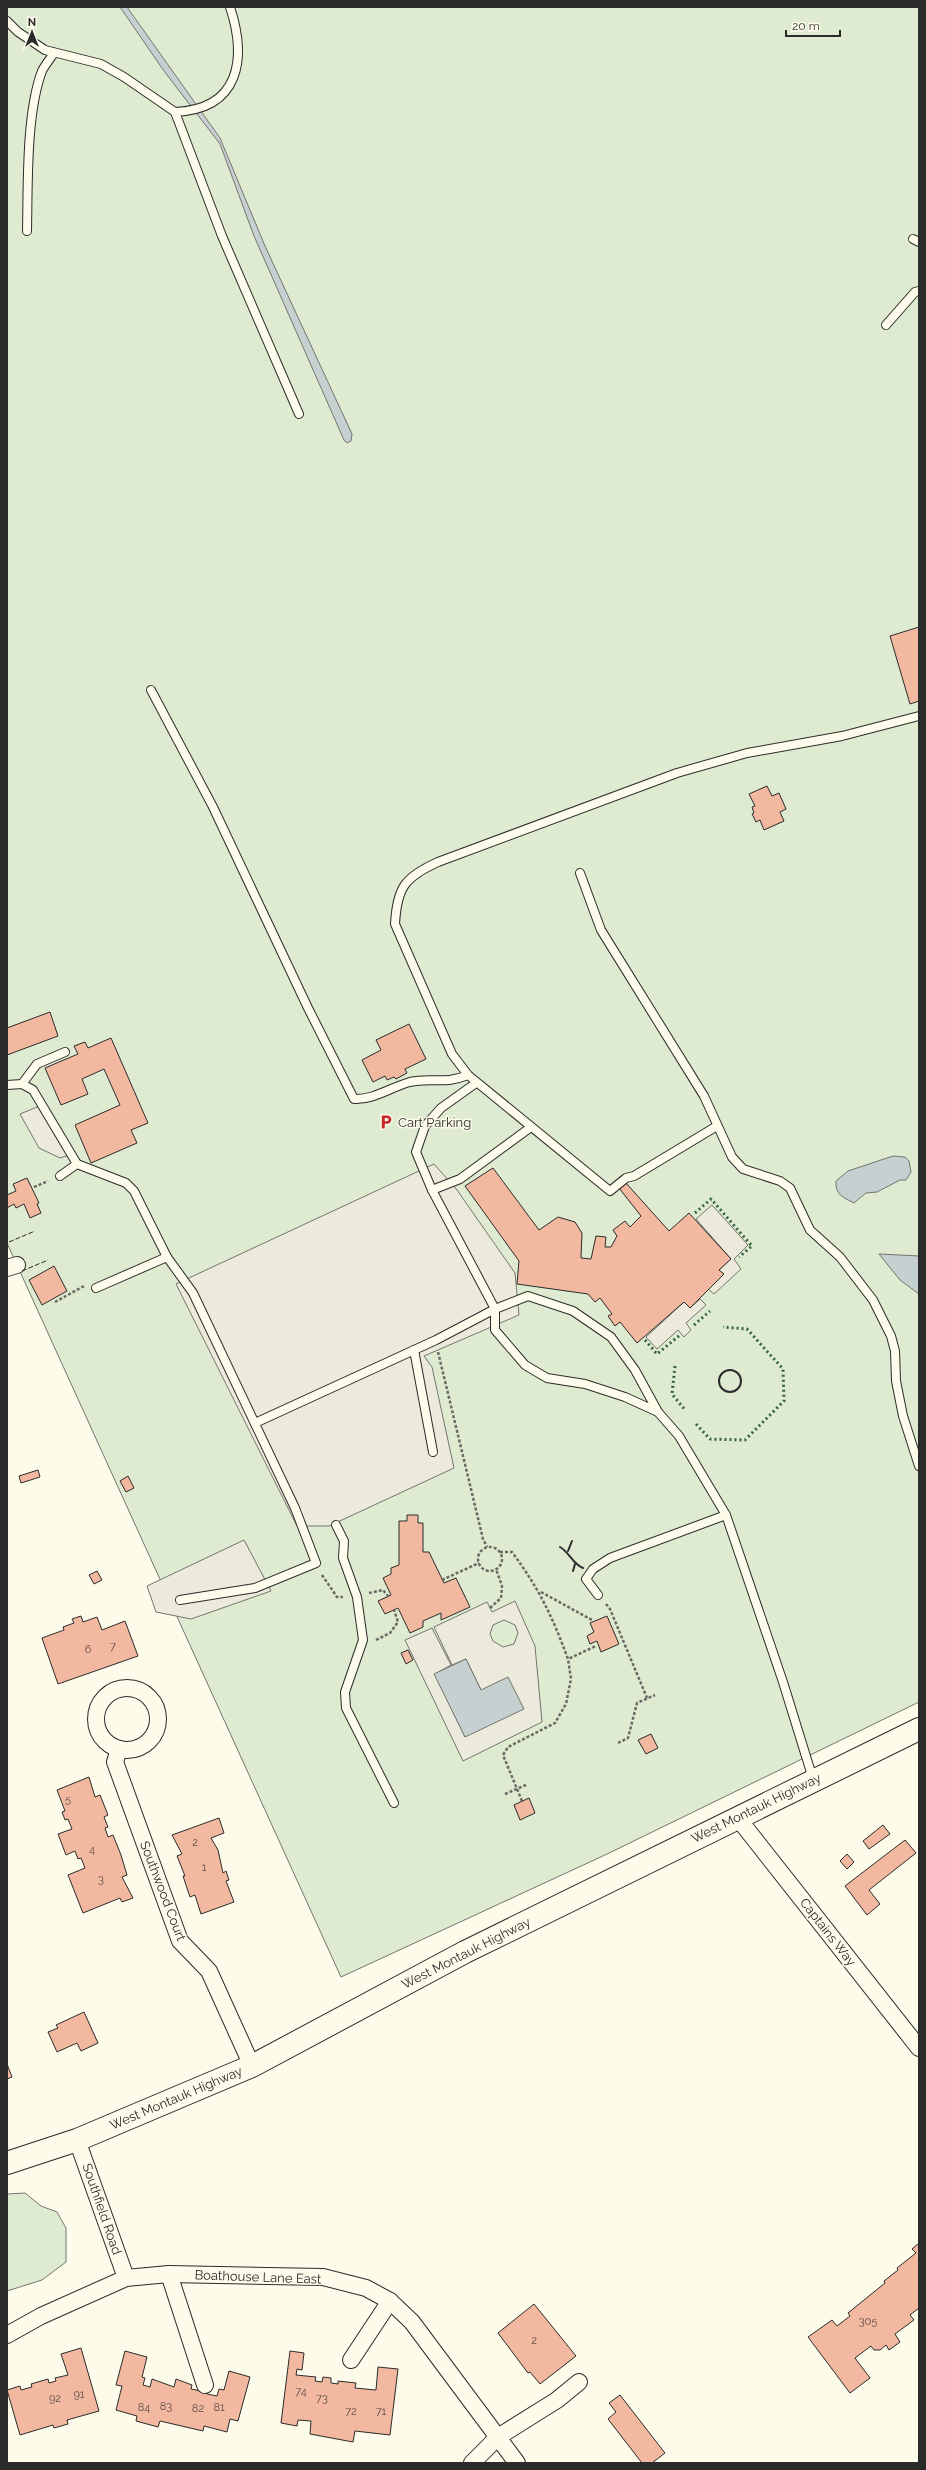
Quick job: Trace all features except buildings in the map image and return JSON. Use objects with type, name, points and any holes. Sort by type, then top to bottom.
[{"type":"main road","name":"West Montauk Highway","points":[[7,2163],[77,2140],[252,2066],[465,1952],[736,1817],[919,1729]]},
{"type":"street","name":"Southwood Court","points":[[119,1749],[115,1762],[180,1941],[209,1971],[252,2066]]},
{"type":"street","name":"Captains Way","points":[[736,1817],[919,2048]]},
{"type":"street","name":"Southfield Road","points":[[77,2140],[126,2278]]},
{"type":"street","name":"Boathouse Lane East","points":[[7,2335],[41,2316],[126,2278],[169,2274],[323,2277],[366,2288],[390,2301],[412,2322],[518,2463]]},
{"type":"street","points":[[169,2274],[205,2386]]},
{"type":"street","points":[[351,2360],[390,2301]]},
{"type":"street","points":[[472,2463],[498,2437],[557,2400],[579,2382]]},
{"type":"lane","points":[[175,112],[188,111],[207,105],[218,99],[230,87],[236,73],[239,51],[236,25],[230,7]]},
{"type":"lane","points":[[7,21],[18,32],[54,53],[101,64],[124,77],[175,112],[222,236],[299,414]]},
{"type":"lane","points":[[27,231],[30,149],[36,92],[43,70],[54,53]]},
{"type":"lane","points":[[886,325],[915,292],[919,291]]},
{"type":"lane","points":[[151,690],[213,807],[308,1008],[354,1099],[365,1100],[410,1082],[443,1082],[468,1075]]},
{"type":"lane","points":[[717,1126],[634,1176],[626,1178],[610,1191],[476,1083],[452,1054],[395,924],[396,904],[402,889],[414,873],[518,831],[677,773],[747,753],[863,731],[919,716]]},
{"type":"lane","points":[[580,873],[601,930],[704,1096],[732,1157],[743,1169],[780,1182],[790,1188],[810,1230],[840,1257],[872,1300],[891,1336],[895,1351],[896,1381],[903,1416],[919,1466]]},
{"type":"lane","points":[[22,1084],[37,1064],[66,1052]]},
{"type":"lane","points":[[476,1083],[441,1108],[425,1126],[416,1152],[432,1190],[495,1308],[495,1330],[525,1365],[547,1378],[585,1384],[625,1397],[658,1412]]},
{"type":"lane","points":[[7,1085],[22,1084],[33,1090],[77,1164],[126,1183],[134,1191],[167,1257],[193,1293],[295,1508],[316,1564],[254,1588],[180,1600]]},
{"type":"lane","points":[[432,1190],[460,1179],[531,1127]]},
{"type":"lane","points":[[60,1176],[77,1164]]},
{"type":"lane","points":[[96,1288],[167,1257]]},
{"type":"lane","points":[[255,1423],[436,1340],[495,1308],[528,1296],[573,1311],[611,1338],[635,1370],[658,1412],[679,1436],[726,1515],[783,1682],[813,1780]]},
{"type":"lane","points":[[414,1350],[433,1452]]},
{"type":"lane","points":[[598,1595],[586,1579],[593,1569],[610,1558],[726,1515]]},
{"type":"lane","points":[[336,1525],[344,1541],[343,1558],[357,1597],[364,1640],[345,1692],[346,1708],[394,1804]]},
{"type":"path","points":[[55,1302],[84,1286],[96,1288]]},
{"type":"path","points":[[436,1340],[486,1547]]},
{"type":"path","points":[[479,1564],[480,1552],[486,1547],[494,1548],[500,1552],[512,1552],[540,1592],[568,1659],[571,1679],[566,1704],[555,1723],[508,1747],[503,1755],[522,1801]]},
{"type":"path","points":[[479,1564],[488,1571],[496,1569],[501,1564],[500,1552]]},
{"type":"path","points":[[442,1580],[479,1564]]},
{"type":"path","points":[[490,1608],[501,1598],[502,1586],[496,1569]]},
{"type":"path","points":[[540,1592],[592,1620]]},
{"type":"path","points":[[598,1595],[610,1609],[647,1698]]},
{"type":"path","points":[[364,1640],[379,1640],[390,1632],[398,1622],[394,1610]]},
{"type":"path","points":[[568,1659],[596,1646]]},
{"type":"path","points":[[618,1743],[628,1738],[637,1703],[655,1695]]},
{"type":"path","points":[[505,1794],[528,1784]]},
{"type":"green space","points":[[7,7],[919,7],[919,1702],[605,1855],[341,1977],[7,1243]]},
{"type":"green space","points":[[25,2193],[41,2206],[57,2212],[66,2228],[66,2262],[42,2280],[7,2291],[7,2194]]},
{"type":"shaded area","points":[[120,7],[127,7],[220,138],[265,246],[352,434],[351,441],[347,443],[344,440],[254,236],[220,144],[164,71]]},
{"type":"shaded area","points":[[42,1105],[72,1154],[60,1158],[39,1148],[20,1114]]},
{"type":"shaded area","points":[[893,1156],[905,1157],[909,1161],[911,1172],[906,1180],[900,1180],[877,1192],[866,1193],[854,1203],[838,1193],[836,1181],[848,1171]]},
{"type":"shaded area","points":[[434,1164],[457,1190],[515,1273],[519,1315],[424,1356],[432,1367],[454,1468],[329,1526],[297,1526],[176,1284]]},
{"type":"shaded area","points":[[712,1205],[748,1245],[734,1259],[741,1269],[714,1294],[708,1289],[723,1274],[719,1270],[731,1259],[696,1219]]},
{"type":"shaded area","points":[[879,1254],[919,1256],[919,1294],[900,1280]]},
{"type":"shaded area","points":[[700,1299],[706,1305],[686,1323],[691,1330],[684,1337],[678,1330],[657,1349],[646,1337],[684,1302],[690,1308]]},
{"type":"shaded area","points":[[244,1540],[271,1591],[191,1619],[156,1612],[147,1586]]},
{"type":"shaded area","points":[[515,1601],[535,1646],[542,1722],[463,1761],[405,1640],[432,1628],[451,1665],[435,1674],[465,1737],[481,1690],[466,1659],[452,1665],[434,1627],[487,1602],[492,1612]],"holes":[[[504,1620],[515,1625],[518,1633],[514,1644],[503,1647],[493,1641],[490,1634],[493,1625]]]},
{"type":"shaded area","points":[[466,1659],[481,1690],[508,1677],[524,1709],[465,1737],[434,1674]]},
{"type":"hedge","points":[[695,1213],[711,1199],[752,1246],[739,1257]]},
{"type":"hedge","points":[[694,1325],[710,1311]]},
{"type":"hedge","points":[[696,1424],[710,1439],[745,1440],[784,1401],[783,1369],[747,1329],[723,1327]]},
{"type":"hedge","points":[[645,1340],[657,1354],[680,1335]]},
{"type":"hedge","points":[[675,1366],[672,1394],[685,1410]]},
{"type":"fence","points":[[9,1242],[35,1231]]},
{"type":"fence","points":[[22,1271],[48,1260]]},
{"type":"wall","points":[[730,1370],[734,1371],[740,1377],[741,1381],[740,1385],[734,1391],[730,1392],[726,1391],[720,1385],[719,1381],[720,1377],[726,1371],[730,1370]]},
{"type":"wall","points":[[568,1551],[572,1541]]},
{"type":"wall","points":[[560,1547],[579,1566],[583,1568]]},
{"type":"wall","points":[[573,1571],[575,1564]]},
{"type":"place","name":"Cart Parking","points":[[386,1122]]}]
